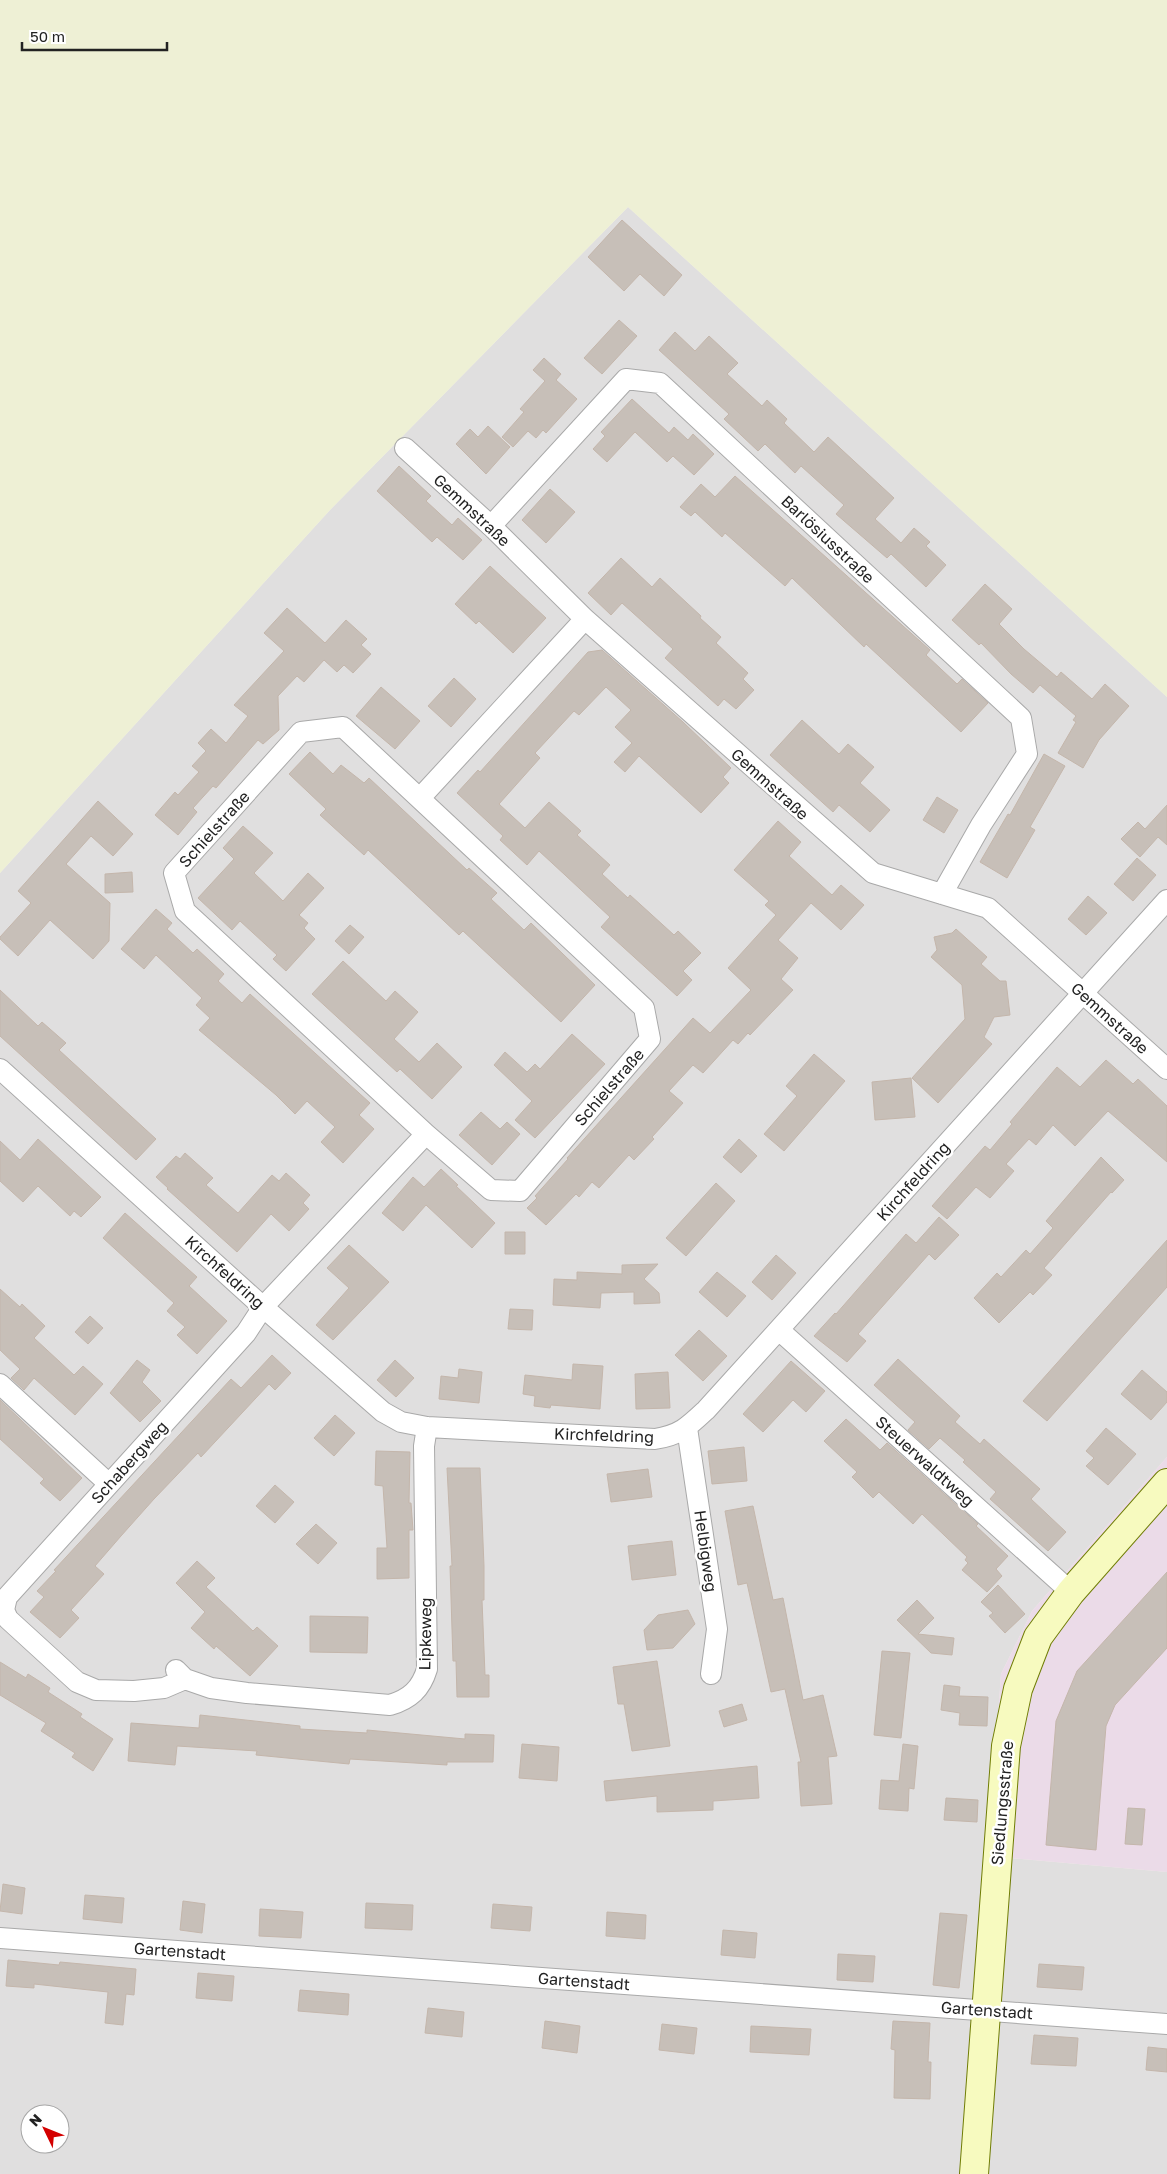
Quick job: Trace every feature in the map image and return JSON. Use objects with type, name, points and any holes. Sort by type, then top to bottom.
[{"type":"street","name":"Barlösiusstraße","points":[[491,526],[626,379],[660,383],[1021,718],[1027,754],[981,825],[942,894]]},
{"type":"street","name":"Gemmstraße","points":[[405,448],[491,526],[585,619],[872,873],[988,908],[1167,1069]]},
{"type":"street","points":[[420,798],[585,619]]},
{"type":"street","name":"Schielstraße","points":[[343,727],[644,1008],[650,1039],[520,1191],[491,1190],[426,1134],[185,911],[174,873],[301,732],[343,727]]},
{"type":"street","name":"Kirchfeldring","points":[[0,1069],[263,1307],[383,1412],[401,1422],[427,1427],[655,1439],[672,1436],[688,1428],[779,1330],[1167,900]]},
{"type":"street","points":[[263,1307],[426,1134]]},
{"type":"street","name":"Schabergweg","points":[[8,1619],[4,1610],[7,1597],[246,1333],[263,1307]]},
{"type":"street","name":"Steuerwaldtweg","points":[[779,1330],[1070,1592]]},
{"type":"street","points":[[0,1384],[109,1484]]},
{"type":"street","name":"Lipkeweg","points":[[8,1619],[77,1682],[96,1690],[134,1691],[156,1688],[180,1674],[211,1688],[248,1693],[390,1705],[403,1701],[416,1691],[424,1681],[427,1669],[424,1446],[427,1427]]},
{"type":"street","name":"Helbigweg","points":[[688,1428],[717,1629],[711,1674]]},
{"type":"street","name":"Siedlungsstraße","points":[[974,2174],[1006,1746],[1010,1718],[1027,1662],[1038,1638],[1070,1592],[1167,1483]]},
{"type":"street","name":"Gartenstadt","points":[[0,1938],[1167,2024]]},
{"type":"shaded area","points":[[628,207],[1167,697],[1167,1457],[1032,1611],[1001,1674],[988,1856],[1167,1872],[1167,2174],[0,2174],[0,873],[330,510]]},
{"type":"shaded area","points":[[1167,1457],[1167,1872],[988,1856],[1001,1674],[1032,1611]]},
{"type":"green space","points":[[0,0],[1167,0],[1167,697],[628,207],[330,510],[0,873]]},
{"type":"building","points":[[622,220],[682,275],[664,296],[640,274],[624,291],[588,257]]},
{"type":"building","points":[[619,320],[637,336],[602,374],[584,358]]},
{"type":"building","points":[[675,332],[695,351],[709,336],[738,363],[727,374],[762,406],[767,400],[787,419],[784,423],[814,452],[828,437],[894,498],[875,519],[901,543],[914,528],[930,542],[926,546],[946,565],[926,587],[891,554],[887,558],[836,514],[844,505],[801,466],[795,473],[765,444],[758,451],[724,419],[729,414],[659,350]]},
{"type":"building","points":[[544,358],[561,374],[556,380],[577,399],[546,433],[543,430],[536,438],[528,431],[513,447],[502,437],[524,412],[520,409],[545,381],[533,370]]},
{"type":"building","points":[[632,399],[669,433],[674,427],[688,440],[693,434],[714,454],[694,475],[673,456],[667,462],[635,432],[607,462],[593,449],[605,436],[601,432]]},
{"type":"building","points":[[488,426],[510,447],[486,474],[456,444],[470,429],[478,437]]},
{"type":"building","points":[[399,466],[431,496],[426,501],[452,525],[458,518],[482,540],[463,560],[437,537],[432,542],[377,491]]},
{"type":"building","points":[[735,476],[930,650],[926,655],[957,684],[962,679],[988,703],[961,732],[866,644],[864,647],[792,578],[785,586],[725,533],[722,537],[695,512],[691,516],[680,507],[701,484],[715,497]]},
{"type":"building","points":[[550,489],[575,512],[546,543],[522,520]]},
{"type":"building","points":[[621,558],[652,587],[660,578],[721,637],[716,643],[748,673],[743,679],[754,690],[736,709],[724,699],[718,706],[665,658],[673,649],[622,603],[611,615],[588,593]]},
{"type":"building","points":[[490,566],[546,618],[513,653],[479,621],[476,624],[455,604]]},
{"type":"building","points":[[985,584],[1012,609],[999,624],[1024,649],[1057,677],[1061,672],[1092,699],[1105,684],[1129,706],[1099,740],[1083,768],[1058,753],[1076,722],[1073,720],[1076,716],[1040,685],[1033,693],[1011,674],[981,643],[979,645],[952,620]]},
{"type":"building","points":[[287,608],[325,643],[346,620],[367,639],[361,645],[371,654],[353,673],[344,665],[337,672],[324,660],[304,682],[297,676],[278,696],[279,730],[263,744],[258,740],[216,788],[213,786],[193,808],[197,812],[178,835],[155,815],[175,792],[178,795],[199,772],[192,766],[206,751],[198,743],[211,729],[226,743],[248,716],[234,705],[284,651],[264,633]]},
{"type":"building","points":[[602,650],[683,722],[731,768],[723,777],[729,783],[701,813],[639,756],[625,772],[614,762],[632,743],[615,727],[631,710],[606,687],[579,715],[574,711],[535,753],[540,758],[499,804],[525,828],[549,802],[581,831],[577,835],[610,865],[602,874],[628,898],[630,895],[674,935],[678,931],[701,953],[683,971],[692,980],[677,996],[601,927],[610,917],[539,851],[527,865],[500,840],[503,836],[457,793],[478,770],[480,772],[588,652]]},
{"type":"building","points":[[454,678],[476,699],[451,727],[428,706]]},
{"type":"building","points":[[381,687],[420,721],[395,749],[356,716]]},
{"type":"building","points":[[802,720],[839,754],[848,744],[874,767],[860,783],[890,810],[870,832],[839,805],[833,812],[770,755]]},
{"type":"building","points":[[310,752],[333,774],[341,765],[364,783],[369,778],[467,870],[469,868],[497,893],[491,899],[524,930],[531,923],[595,985],[561,1022],[463,931],[459,935],[368,850],[364,855],[320,815],[326,809],[289,774]]},
{"type":"building","points":[[1044,754],[1065,766],[1030,827],[1035,830],[1007,878],[980,862],[1008,814],[1010,815]]},
{"type":"building","points":[[937,797],[958,810],[944,833],[923,820]]},
{"type":"building","points":[[98,801],[133,834],[113,856],[91,836],[66,864],[110,903],[109,941],[93,959],[50,920],[18,956],[0,937],[31,903],[18,891]]},
{"type":"building","points":[[1167,805],[1167,845],[1158,837],[1140,857],[1121,839],[1138,822],[1145,829]]},
{"type":"building","points":[[778,821],[801,842],[789,856],[832,895],[841,885],[864,905],[841,930],[811,903],[778,940],[798,958],[781,979],[793,990],[750,1035],[748,1033],[738,1044],[733,1040],[703,1073],[693,1065],[669,1091],[683,1103],[652,1137],[654,1139],[634,1160],[629,1155],[599,1188],[592,1182],[579,1197],[576,1194],[546,1225],[527,1208],[537,1198],[535,1196],[567,1158],[693,1018],[710,1033],[751,990],[728,968],[776,915],[765,905],[769,901],[734,870]]},
{"type":"building","points":[[243,826],[273,853],[254,873],[283,901],[308,873],[324,888],[299,915],[308,923],[304,928],[315,939],[286,971],[273,959],[277,955],[240,921],[232,930],[198,898],[234,859],[223,848]]},
{"type":"building","points":[[1137,858],[1156,875],[1133,901],[1114,884]]},
{"type":"building","points":[[132,872],[133,892],[105,893],[105,874]]},
{"type":"building","points":[[1088,896],[1107,913],[1086,935],[1068,919]]},
{"type":"building","points":[[156,909],[172,923],[167,929],[193,953],[197,949],[224,974],[218,981],[242,1003],[250,994],[370,1103],[359,1115],[374,1129],[343,1163],[321,1142],[335,1127],[307,1101],[295,1114],[276,1095],[199,1030],[210,1018],[196,1005],[202,998],[156,955],[144,969],[121,949]]},
{"type":"building","points":[[350,925],[364,937],[349,954],[335,941]]},
{"type":"building","points":[[956,929],[987,957],[981,964],[1000,981],[1006,981],[1010,1015],[994,1017],[984,1037],[992,1044],[938,1103],[912,1078],[965,1019],[962,985],[931,957],[937,950],[934,937],[952,933]]},
{"type":"building","points":[[343,961],[386,1001],[395,991],[418,1012],[394,1039],[419,1062],[437,1043],[462,1067],[432,1099],[400,1069],[397,1072],[312,994]]},
{"type":"building","points":[[0,990],[38,1026],[42,1022],[66,1043],[59,1050],[156,1139],[136,1160],[0,1036]]},
{"type":"building","points":[[572,1034],[605,1064],[535,1138],[515,1120],[532,1101],[494,1065],[505,1052],[527,1072],[535,1064],[540,1069]]},
{"type":"building","points":[[814,1054],[845,1081],[784,1151],[764,1134],[797,1096],[786,1086]]},
{"type":"building","points":[[1106,1060],[1133,1084],[1138,1079],[1167,1106],[1167,1162],[1108,1111],[1075,1146],[1053,1125],[1036,1145],[1029,1139],[1006,1164],[1014,1171],[990,1198],[976,1187],[947,1219],[932,1206],[985,1146],[990,1150],[1012,1124],[1010,1122],[1057,1067],[1080,1087]]},
{"type":"building","points":[[911,1078],[915,1117],[875,1120],[872,1082]]},
{"type":"building","points":[[481,1112],[500,1129],[507,1122],[520,1134],[492,1165],[459,1135]]},
{"type":"building","points":[[38,1139],[101,1197],[81,1217],[74,1211],[70,1216],[38,1186],[23,1202],[0,1181],[0,1141],[20,1160]]},
{"type":"building","points":[[739,1139],[757,1156],[741,1173],[723,1157]]},
{"type":"building","points":[[185,1153],[213,1178],[206,1185],[238,1213],[272,1175],[279,1181],[286,1173],[310,1195],[303,1203],[309,1209],[289,1231],[271,1214],[237,1252],[156,1177],[176,1156],[180,1159]]},
{"type":"building","points":[[1101,1157],[1124,1180],[1111,1192],[1044,1268],[1052,1275],[1033,1295],[1030,1292],[999,1323],[974,1298],[997,1273],[1001,1277],[1026,1250],[1030,1254],[1053,1228],[1046,1221]]},
{"type":"building","points":[[441,1169],[495,1223],[472,1248],[426,1205],[403,1231],[382,1213],[413,1177],[424,1187]]},
{"type":"building","points":[[716,1183],[735,1201],[686,1256],[666,1238]]},
{"type":"building","points":[[125,1213],[197,1277],[189,1286],[227,1321],[197,1354],[177,1335],[185,1327],[167,1311],[174,1303],[103,1238]]},
{"type":"building","points":[[939,1217],[959,1235],[935,1260],[929,1254],[858,1334],[866,1341],[847,1362],[814,1336],[836,1314],[906,1234],[916,1243]]},
{"type":"building","points":[[505,1232],[525,1232],[525,1254],[505,1254]]},
{"type":"building","points":[[1167,1240],[1167,1287],[1047,1421],[1023,1401]]},
{"type":"building","points":[[349,1245],[389,1282],[333,1340],[316,1325],[349,1288],[327,1268]]},
{"type":"building","points":[[776,1255],[796,1273],[772,1300],[752,1282]]},
{"type":"building","points":[[658,1264],[644,1279],[659,1293],[660,1303],[634,1304],[634,1292],[601,1293],[600,1308],[553,1305],[554,1279],[577,1280],[577,1272],[622,1274],[622,1265]]},
{"type":"building","points":[[717,1272],[746,1296],[727,1317],[699,1292]]},
{"type":"building","points":[[0,1289],[20,1307],[22,1304],[45,1326],[34,1338],[74,1375],[83,1366],[103,1384],[75,1415],[34,1378],[24,1390],[11,1378],[20,1369],[0,1350]]},
{"type":"building","points":[[510,1309],[533,1310],[532,1330],[508,1329]]},
{"type":"building","points":[[90,1316],[103,1328],[88,1344],[75,1332]]},
{"type":"building","points":[[699,1330],[727,1356],[703,1381],[675,1355]]},
{"type":"building","points":[[272,1355],[291,1373],[275,1390],[269,1384],[201,1457],[198,1453],[121,1536],[95,1566],[104,1574],[71,1610],[79,1618],[60,1638],[30,1612],[44,1597],[37,1591],[56,1571],[54,1570],[231,1379],[241,1388]]},
{"type":"building","points":[[898,1359],[960,1416],[955,1422],[980,1444],[984,1439],[1040,1489],[1031,1499],[1066,1532],[1048,1551],[990,1499],[996,1492],[963,1462],[965,1460],[940,1438],[929,1449],[908,1430],[915,1422],[874,1385]]},
{"type":"building","points":[[137,1360],[150,1370],[142,1382],[161,1401],[140,1422],[110,1393]]},
{"type":"building","points":[[395,1360],[414,1378],[396,1397],[377,1380]]},
{"type":"building","points":[[791,1361],[825,1391],[806,1412],[793,1400],[763,1432],[743,1414]]},
{"type":"building","points":[[573,1364],[603,1366],[600,1409],[551,1405],[550,1408],[534,1406],[535,1396],[523,1394],[525,1375],[572,1380]]},
{"type":"building","points":[[459,1369],[482,1372],[479,1403],[439,1399],[441,1376],[458,1378]]},
{"type":"building","points":[[1142,1370],[1167,1392],[1167,1402],[1151,1420],[1121,1394]]},
{"type":"building","points":[[668,1372],[670,1408],[636,1409],[635,1374]]},
{"type":"building","points":[[0,1400],[82,1478],[60,1501],[40,1483],[44,1479],[0,1439]]},
{"type":"building","points":[[335,1415],[355,1433],[334,1456],[314,1438]]},
{"type":"building","points":[[846,1419],[880,1450],[887,1443],[978,1524],[976,1526],[1008,1556],[996,1569],[1002,1576],[987,1592],[962,1570],[968,1563],[965,1560],[967,1557],[922,1514],[913,1524],[879,1492],[873,1498],[852,1477],[857,1472],[824,1441]]},
{"type":"building","points":[[1106,1428],[1136,1454],[1108,1485],[1086,1466],[1094,1458],[1086,1451]]},
{"type":"building","points":[[744,1447],[747,1481],[712,1484],[708,1451]]},
{"type":"building","points":[[376,1451],[410,1452],[409,1503],[411,1503],[413,1530],[409,1530],[409,1578],[377,1579],[377,1548],[387,1548],[383,1486],[375,1485]]},
{"type":"building","points":[[447,1468],[480,1468],[484,1566],[484,1600],[482,1600],[485,1675],[489,1675],[489,1697],[457,1697],[456,1661],[453,1661],[450,1566],[452,1566]]},
{"type":"building","points":[[648,1469],[652,1497],[611,1502],[607,1474]]},
{"type":"building","points":[[275,1485],[294,1502],[275,1523],[256,1506]]},
{"type":"building","points":[[753,1506],[773,1600],[783,1598],[803,1700],[823,1695],[837,1756],[828,1757],[832,1804],[801,1806],[798,1762],[801,1762],[785,1689],[771,1692],[747,1583],[738,1585],[725,1511]]},
{"type":"building","points":[[316,1524],[337,1543],[318,1564],[296,1544]]},
{"type":"building","points":[[672,1541],[676,1575],[632,1580],[628,1546]]},
{"type":"building","points":[[197,1561],[215,1578],[206,1587],[253,1631],[257,1627],[278,1646],[250,1676],[216,1646],[214,1649],[191,1628],[205,1612],[176,1583]]},
{"type":"building","points":[[1167,1572],[1167,1648],[1115,1705],[1106,1726],[1096,1850],[1046,1845],[1056,1721],[1077,1671]]},
{"type":"building","points":[[998,1585],[1025,1614],[1005,1633],[989,1616],[993,1613],[981,1602]]},
{"type":"building","points":[[917,1600],[934,1618],[918,1634],[954,1638],[952,1655],[931,1653],[897,1620]]},
{"type":"building","points":[[688,1610],[695,1624],[673,1648],[647,1650],[644,1630],[658,1615]]},
{"type":"building","points":[[310,1616],[368,1617],[367,1653],[310,1652]]},
{"type":"building","points":[[882,1651],[910,1653],[901,1738],[874,1735]]},
{"type":"building","points":[[657,1661],[670,1746],[632,1751],[624,1704],[618,1704],[613,1667]]},
{"type":"building","points":[[0,1662],[26,1678],[28,1674],[50,1688],[48,1692],[82,1714],[80,1717],[113,1739],[93,1771],[72,1757],[75,1753],[41,1731],[46,1723],[0,1695]]},
{"type":"building","points":[[944,1685],[960,1687],[959,1696],[988,1697],[987,1726],[959,1725],[960,1713],[941,1710]]},
{"type":"building","points":[[742,1704],[747,1720],[724,1727],[719,1711]]},
{"type":"building","points":[[200,1715],[300,1726],[300,1729],[367,1733],[367,1730],[465,1739],[465,1734],[494,1735],[493,1762],[447,1762],[447,1765],[350,1759],[349,1764],[256,1755],[257,1751],[177,1746],[175,1765],[128,1761],[131,1723],[199,1728]]},
{"type":"building","points":[[522,1744],[559,1747],[557,1781],[519,1778]]},
{"type":"building","points":[[903,1744],[918,1746],[914,1789],[909,1788],[908,1811],[879,1809],[881,1780],[899,1781]]},
{"type":"building","points":[[757,1766],[759,1798],[713,1801],[713,1810],[657,1812],[657,1796],[606,1801],[604,1781]]},
{"type":"building","points":[[946,1798],[978,1800],[977,1822],[944,1820]]},
{"type":"building","points":[[1128,1808],[1145,1809],[1142,1845],[1125,1844]]},
{"type":"building","points":[[3,1884],[25,1888],[22,1914],[0,1911]]},
{"type":"building","points":[[85,1895],[124,1898],[122,1923],[83,1919]]},
{"type":"building","points":[[183,1901],[205,1904],[202,1933],[180,1930]]},
{"type":"building","points":[[366,1903],[413,1905],[412,1930],[365,1928]]},
{"type":"building","points":[[493,1904],[532,1907],[530,1931],[491,1928]]},
{"type":"building","points":[[260,1909],[303,1912],[301,1938],[259,1936]]},
{"type":"building","points":[[607,1912],[646,1915],[645,1939],[606,1936]]},
{"type":"building","points":[[940,1913],[967,1915],[959,1988],[933,1985]]},
{"type":"building","points":[[723,1930],[757,1933],[755,1958],[721,1955]]},
{"type":"building","points":[[838,1954],[875,1956],[873,1982],[837,1980]]},
{"type":"building","points":[[8,1960],[59,1965],[60,1962],[136,1969],[134,1995],[126,1994],[123,2025],[105,2023],[108,1992],[34,1984],[34,1988],[6,1986]]},
{"type":"building","points":[[1039,1964],[1084,1967],[1082,1990],[1037,1987]]},
{"type":"building","points":[[198,1973],[234,1976],[232,2001],[196,1998]]},
{"type":"building","points":[[300,1990],[349,1994],[348,2015],[298,2011]]},
{"type":"building","points":[[428,2008],[464,2012],[462,2037],[425,2033]]},
{"type":"building","points":[[545,2021],[580,2026],[577,2053],[542,2048]]},
{"type":"building","points":[[893,2021],[930,2023],[928,2062],[931,2062],[930,2099],[894,2098],[895,2050],[891,2049]]},
{"type":"building","points":[[662,2024],[697,2028],[694,2054],[659,2050]]},
{"type":"building","points":[[751,2026],[811,2029],[809,2055],[750,2052]]},
{"type":"building","points":[[1034,2035],[1078,2038],[1076,2066],[1031,2064]]},
{"type":"building","points":[[1148,2047],[1167,2049],[1167,2072],[1146,2070]]}]
